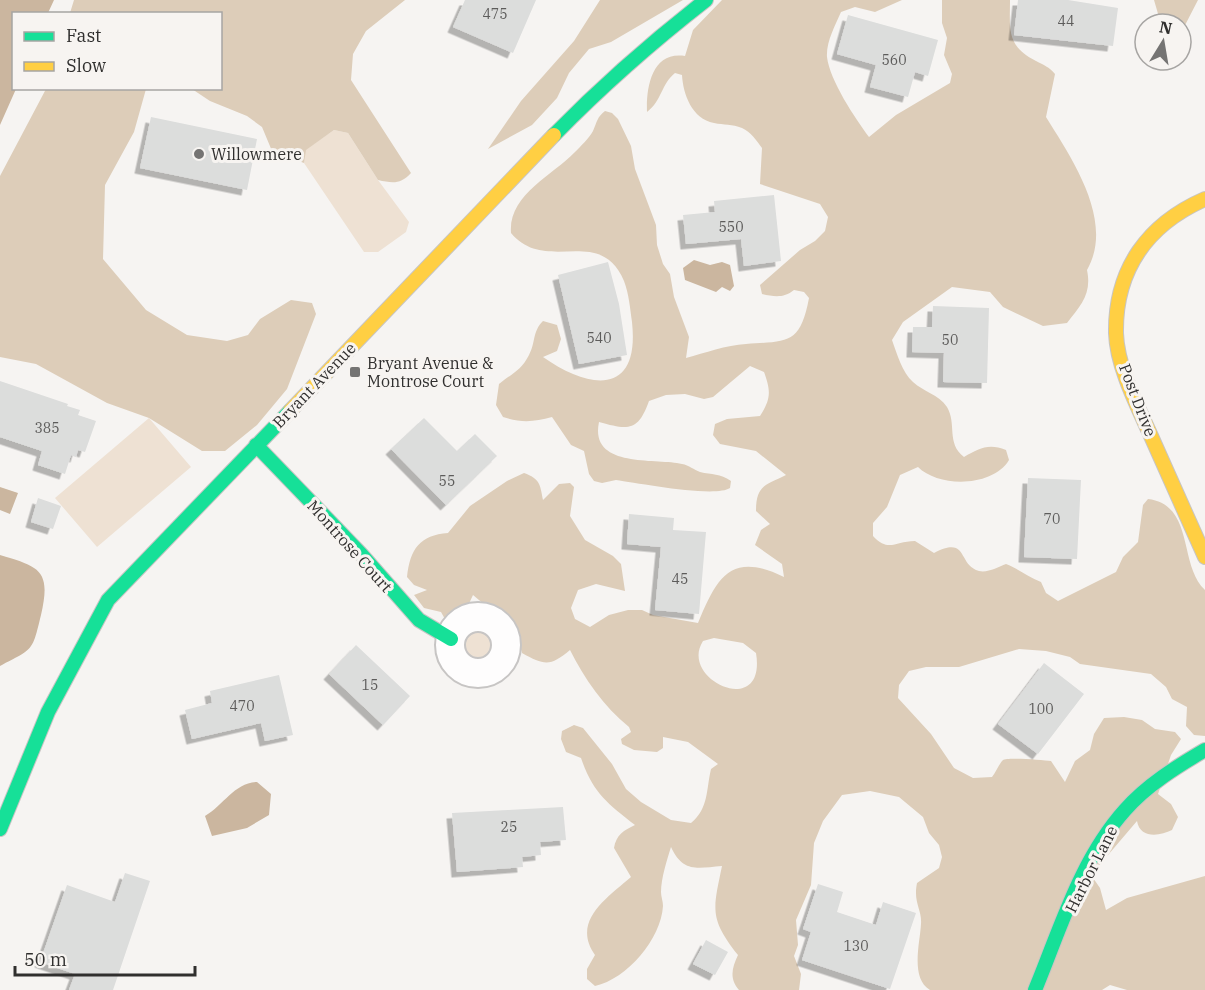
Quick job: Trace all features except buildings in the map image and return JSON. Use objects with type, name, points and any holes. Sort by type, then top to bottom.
[{"type":"main road","name":"Bryant Avenue","points":[[0,829],[27,759],[86,637],[108,600],[587,101],[655,40],[706,0]]},
{"type":"main road","name":"Post Drive","points":[[1205,199],[1178,211],[1147,239],[1128,269],[1120,288],[1116,335],[1129,387],[1205,557]]},
{"type":"main road","name":"Montrose Court","points":[[256,445],[361,554],[412,612],[451,639]]},
{"type":"main road","name":"Harbor Lane","points":[[1035,990],[1096,854],[1117,819],[1140,795],[1178,766],[1205,750]]},
{"type":"shaded area","points":[[0,0],[54,0],[48,12],[12,12],[12,90],[16,90],[0,125]]},
{"type":"shaded area","points":[[74,0],[405,0],[366,31],[353,54],[351,80],[411,173],[403,180],[396,182],[378,180],[348,133],[334,130],[306,150],[304,163],[272,151],[262,127],[247,116],[210,101],[194,90],[222,90],[222,12],[70,12]]},
{"type":"shaded area","points":[[600,0],[683,0],[611,42],[589,49],[569,73],[557,98],[532,125],[488,149],[521,101],[574,41]]},
{"type":"shaded area","points":[[722,0],[902,0],[875,12],[855,7],[841,12],[828,46],[827,57],[833,77],[850,110],[869,137],[896,115],[950,83],[952,74],[944,55],[947,38],[942,23],[942,0],[1010,0],[1010,28],[1015,43],[1026,55],[1055,74],[1046,117],[1078,171],[1087,191],[1096,231],[1094,251],[1087,270],[1087,293],[1067,323],[1043,326],[1003,307],[990,292],[952,287],[903,322],[892,340],[900,362],[913,382],[947,407],[950,413],[953,440],[959,452],[964,457],[979,449],[994,447],[1006,450],[1009,460],[991,475],[965,482],[939,479],[918,467],[900,475],[887,507],[873,523],[873,536],[888,545],[915,541],[934,553],[953,547],[958,549],[972,568],[979,571],[1006,564],[1041,582],[1046,593],[1058,601],[1116,572],[1123,557],[1138,542],[1143,505],[1148,499],[1163,504],[1173,512],[1180,524],[1191,566],[1205,590],[1205,736],[1194,735],[1186,726],[1187,707],[1172,699],[1166,687],[1151,674],[1080,664],[1070,657],[1046,651],[1019,649],[959,667],[926,667],[909,671],[899,685],[898,698],[931,734],[954,768],[973,778],[992,777],[1003,760],[1026,759],[1051,761],[1065,782],[1075,761],[1090,750],[1094,734],[1104,718],[1124,717],[1142,720],[1155,729],[1175,732],[1181,739],[1171,755],[1158,794],[1171,804],[1178,817],[1172,830],[1156,835],[1146,833],[1139,827],[1137,821],[1091,875],[1100,888],[1106,910],[1127,898],[1205,876],[1205,990],[1127,990],[1110,985],[1102,990],[930,990],[920,977],[918,969],[921,919],[916,890],[917,883],[939,868],[942,857],[939,845],[929,833],[923,817],[899,797],[870,791],[842,795],[823,821],[814,843],[811,885],[796,920],[798,945],[794,956],[801,974],[799,990],[739,990],[732,973],[738,955],[722,932],[716,913],[715,904],[722,866],[698,868],[686,865],[671,847],[662,881],[661,919],[649,944],[630,966],[607,982],[595,986],[587,979],[587,969],[595,955],[589,943],[587,931],[590,921],[603,902],[631,877],[614,848],[621,834],[635,825],[616,810],[596,789],[581,758],[566,752],[561,739],[562,731],[574,725],[583,728],[612,764],[626,789],[641,802],[671,820],[691,823],[697,817],[704,805],[711,769],[718,764],[688,742],[663,737],[663,748],[657,752],[634,750],[622,744],[621,739],[631,732],[629,727],[595,692],[570,650],[558,659],[548,662],[542,662],[522,653],[516,631],[473,595],[466,610],[446,621],[441,612],[424,608],[414,595],[427,590],[414,585],[407,577],[408,567],[414,551],[424,540],[438,534],[448,533],[470,506],[507,481],[524,473],[538,483],[543,500],[559,484],[570,483],[574,487],[570,516],[585,540],[613,556],[621,564],[625,591],[596,584],[578,590],[571,608],[575,619],[590,627],[609,615],[628,610],[642,610],[653,615],[698,623],[712,593],[728,573],[739,568],[751,567],[784,577],[782,564],[755,545],[761,530],[770,524],[756,511],[760,491],[786,475],[756,451],[720,444],[713,435],[715,424],[727,419],[760,416],[769,395],[764,372],[750,366],[713,397],[704,399],[685,394],[666,395],[649,401],[641,418],[631,426],[599,422],[599,437],[604,448],[614,454],[627,458],[687,465],[700,472],[723,477],[731,481],[730,488],[722,491],[693,491],[616,480],[602,483],[594,481],[589,474],[584,451],[571,445],[552,417],[528,421],[510,419],[503,417],[496,405],[499,384],[519,369],[526,360],[537,329],[543,321],[557,325],[561,339],[557,351],[543,357],[561,368],[578,376],[594,380],[608,380],[620,374],[628,363],[632,346],[630,306],[624,281],[614,264],[601,255],[587,252],[540,250],[525,245],[511,233],[516,208],[524,197],[582,145],[605,111],[612,113],[618,119],[631,146],[635,169],[656,225],[657,245],[663,264],[670,274],[674,297],[689,337],[686,358],[731,346],[782,341],[790,338],[801,325],[809,298],[804,292],[794,290],[783,296],[771,296],[762,294],[760,285],[825,231],[828,217],[820,204],[760,184],[762,148],[751,134],[742,128],[706,121],[694,111],[684,90],[682,75],[675,73],[670,77],[656,103],[647,112],[648,92],[653,73],[665,59],[685,56],[693,30]],"holes":[[[714,638],[743,643],[756,653],[756,673],[749,685],[737,689],[724,687],[712,680],[702,669],[699,655],[703,641]]]},
{"type":"shaded area","points":[[1154,0],[1198,0],[1192,12],[1158,12]]},
{"type":"shaded area","points":[[45,90],[146,90],[134,132],[105,185],[103,259],[146,310],[187,335],[227,341],[248,335],[260,319],[291,300],[312,303],[316,314],[287,389],[257,425],[225,451],[202,451],[149,418],[107,403],[36,364],[0,357],[0,176]]},
{"type":"shaded area","points":[[334,130],[348,133],[378,180],[409,222],[406,232],[378,252],[364,252],[304,163],[305,150]]},
{"type":"shaded area","points":[[694,260],[710,265],[722,262],[730,265],[734,286],[730,291],[722,287],[716,292],[685,280],[683,268]]},
{"type":"shaded area","points":[[149,418],[191,467],[97,547],[55,498]]},
{"type":"shaded area","points":[[0,487],[18,493],[10,514],[0,510]]},
{"type":"shaded area","points":[[0,555],[34,568],[40,573],[45,589],[33,643],[26,652],[0,666]]},
{"type":"shaded area","points":[[479,622],[495,629],[502,645],[495,661],[479,668],[463,661],[456,645],[463,629]]},
{"type":"shaded area","points":[[257,782],[271,794],[269,815],[247,828],[212,836],[205,816],[235,790]]},
{"type":"traffic: fast","points":[[554,135],[628,65],[706,0]]},
{"type":"traffic: fast","points":[[0,829],[48,712],[108,600],[290,411]]},
{"type":"traffic: fast","points":[[256,445],[361,554],[419,620],[451,639]]},
{"type":"traffic: fast","points":[[1035,990],[1072,896],[1095,851],[1109,830],[1143,792],[1205,750]]},
{"type":"traffic: slow","points":[[290,411],[554,135]]},
{"type":"traffic: slow","points":[[1205,199],[1167,221],[1139,251],[1121,289],[1116,333],[1120,359],[1129,386],[1205,557]]},
{"type":"place","name":"Willowmere","points":[[199,154]]},
{"type":"place","name":"Bryant Avenue & Montrose Court","points":[[355,372]]}]
